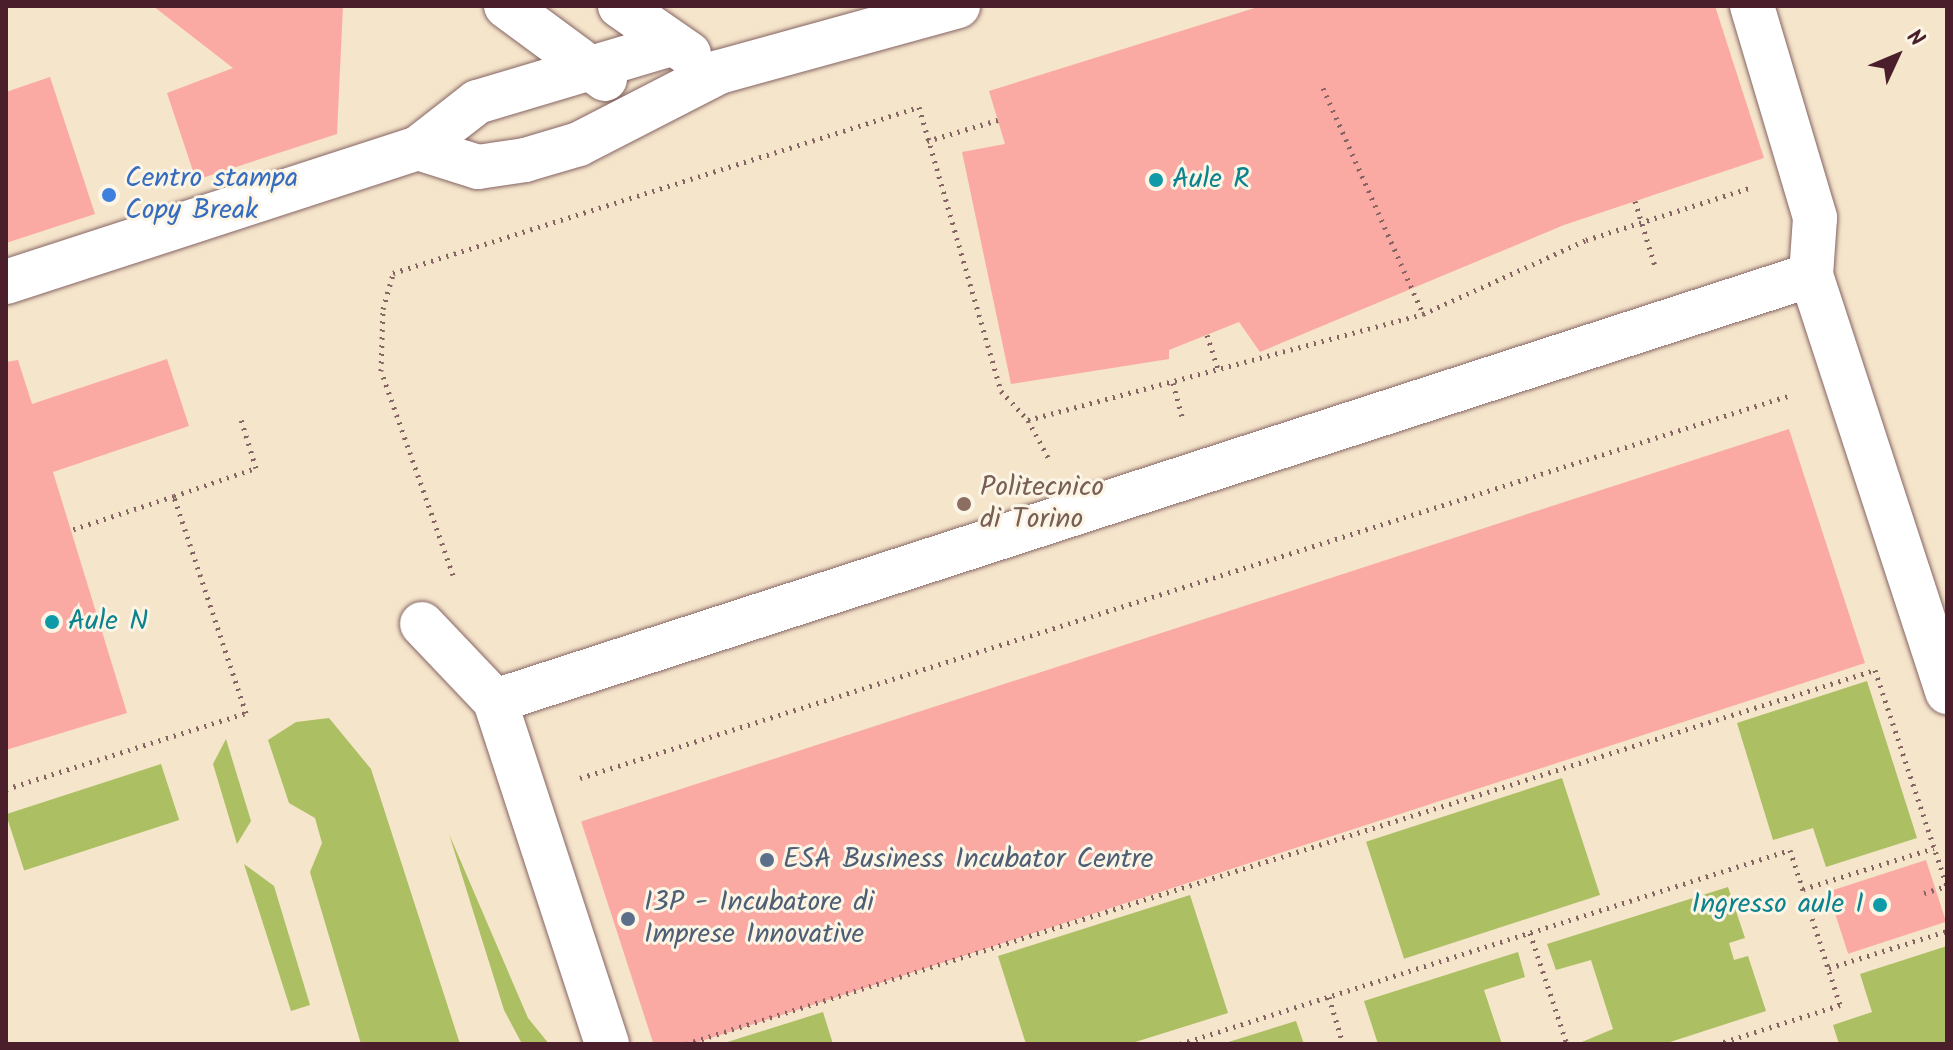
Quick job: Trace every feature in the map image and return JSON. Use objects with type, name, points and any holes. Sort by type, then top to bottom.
[{"type":"street","points":[[506,6],[586,68],[639,94],[672,92]]},
{"type":"street","points":[[620,6],[671,44],[719,72]]},
{"type":"street","points":[[418,148],[478,167],[525,160],[579,144],[672,92],[719,72],[858,21],[958,6]]},
{"type":"street","points":[[1752,6],[1815,218],[1811,275],[1947,692]]},
{"type":"street","points":[[6,282],[418,148],[477,102],[671,44]]},
{"type":"street","points":[[495,701],[1811,275]]},
{"type":"street","points":[[1294,419],[1624,311],[1630,333]]},
{"type":"street","points":[[422,624],[495,701],[607,1044]]},
{"type":"path","points":[[1323,88],[1423,314]]},
{"type":"path","points":[[422,624],[454,607],[457,586],[381,371],[383,309],[393,273],[919,107],[1001,391],[1028,420],[1046,450]]},
{"type":"path","points":[[927,141],[998,120]]},
{"type":"path","points":[[1028,420],[1219,372],[1423,314],[1643,223],[1758,185]]},
{"type":"path","points":[[1635,201],[1647,240]]},
{"type":"path","points":[[1207,335],[1219,372]]},
{"type":"path","points":[[1173,383],[1180,409]]},
{"type":"path","points":[[526,795],[1796,393]]},
{"type":"path","points":[[71,530],[256,468],[240,416]]},
{"type":"path","points":[[6,789],[246,713],[174,496]]},
{"type":"path","points":[[686,1044],[1888,666]]},
{"type":"path","points":[[1875,670],[1947,886],[1924,893]]},
{"type":"path","points":[[1803,889],[1934,848]]},
{"type":"path","points":[[1180,1044],[1790,850],[1840,1005],[1718,1044]]},
{"type":"path","points":[[1829,968],[1947,931]]},
{"type":"path","points":[[1530,933],[1567,1044]]},
{"type":"path","points":[[1329,997],[1343,1044]]},
{"type":"green space","points":[[1867,681],[1917,838],[1826,867],[1813,828],[1773,840],[1737,723]]},
{"type":"green space","points":[[329,718],[371,769],[460,1044],[361,1044],[310,872],[322,843],[315,818],[289,803],[268,740],[296,722]]},
{"type":"green space","points":[[226,739],[251,821],[237,844],[213,764]]},
{"type":"green space","points":[[161,764],[179,820],[24,870],[6,814]]},
{"type":"green space","points":[[1562,778],[1600,895],[1404,959],[1366,842]]},
{"type":"green space","points":[[449,834],[528,1018],[549,1044],[522,1044],[504,1010]]},
{"type":"green space","points":[[244,864],[274,886],[310,1005],[291,1011]]},
{"type":"green space","points":[[1728,887],[1745,938],[1729,943],[1734,960],[1748,956],[1766,1011],[1664,1044],[1577,1044],[1613,1029],[1591,960],[1556,970],[1547,944]]},
{"type":"green space","points":[[1190,895],[1228,1013],[1129,1044],[1026,1044],[998,956]]},
{"type":"green space","points":[[1947,946],[1947,1044],[1839,1044],[1833,1025],[1872,1012],[1860,974]]},
{"type":"green space","points":[[1518,952],[1525,977],[1484,990],[1502,1044],[1378,1044],[1364,1001]]},
{"type":"green space","points":[[823,1012],[833,1044],[721,1044]]},
{"type":"green space","points":[[1296,1021],[1304,1044],[1222,1044]]},
{"type":"building","points":[[153,6],[343,6],[337,134],[196,180],[167,93],[233,68]]},
{"type":"building","name":"Aule R","points":[[1261,6],[1715,6],[1764,158],[1564,225],[1260,352],[1239,322],[1169,350],[1169,359],[1011,384],[962,152],[1005,144],[989,91]]},
{"type":"building","points":[[50,77],[95,214],[6,243],[6,92]]},
{"type":"building","name":"Aule N","points":[[167,359],[189,426],[53,472],[127,713],[6,750],[6,362],[18,360],[32,404]]},
{"type":"building","points":[[1789,429],[1865,663],[692,1044],[653,1044],[581,821]]},
{"type":"building","name":"Ingresso aule I","points":[[1926,860],[1946,922],[1848,954],[1828,892]]},
{"type":"place","name":"Aule R","points":[[1156,180]]},
{"type":"place","name":"Centro stampa Copy Break","points":[[109,195]]},
{"type":"place","name":"Politecnico di Torino","points":[[964,504]]},
{"type":"place","name":"Aule N","points":[[52,622]]},
{"type":"place","name":"ESA Business Incubator Centre","points":[[767,860]]},
{"type":"place","name":"Ingresso aule I","points":[[1880,905]]},
{"type":"place","name":"I3P - Incubatore di Imprese Innovative","points":[[628,919]]}]
